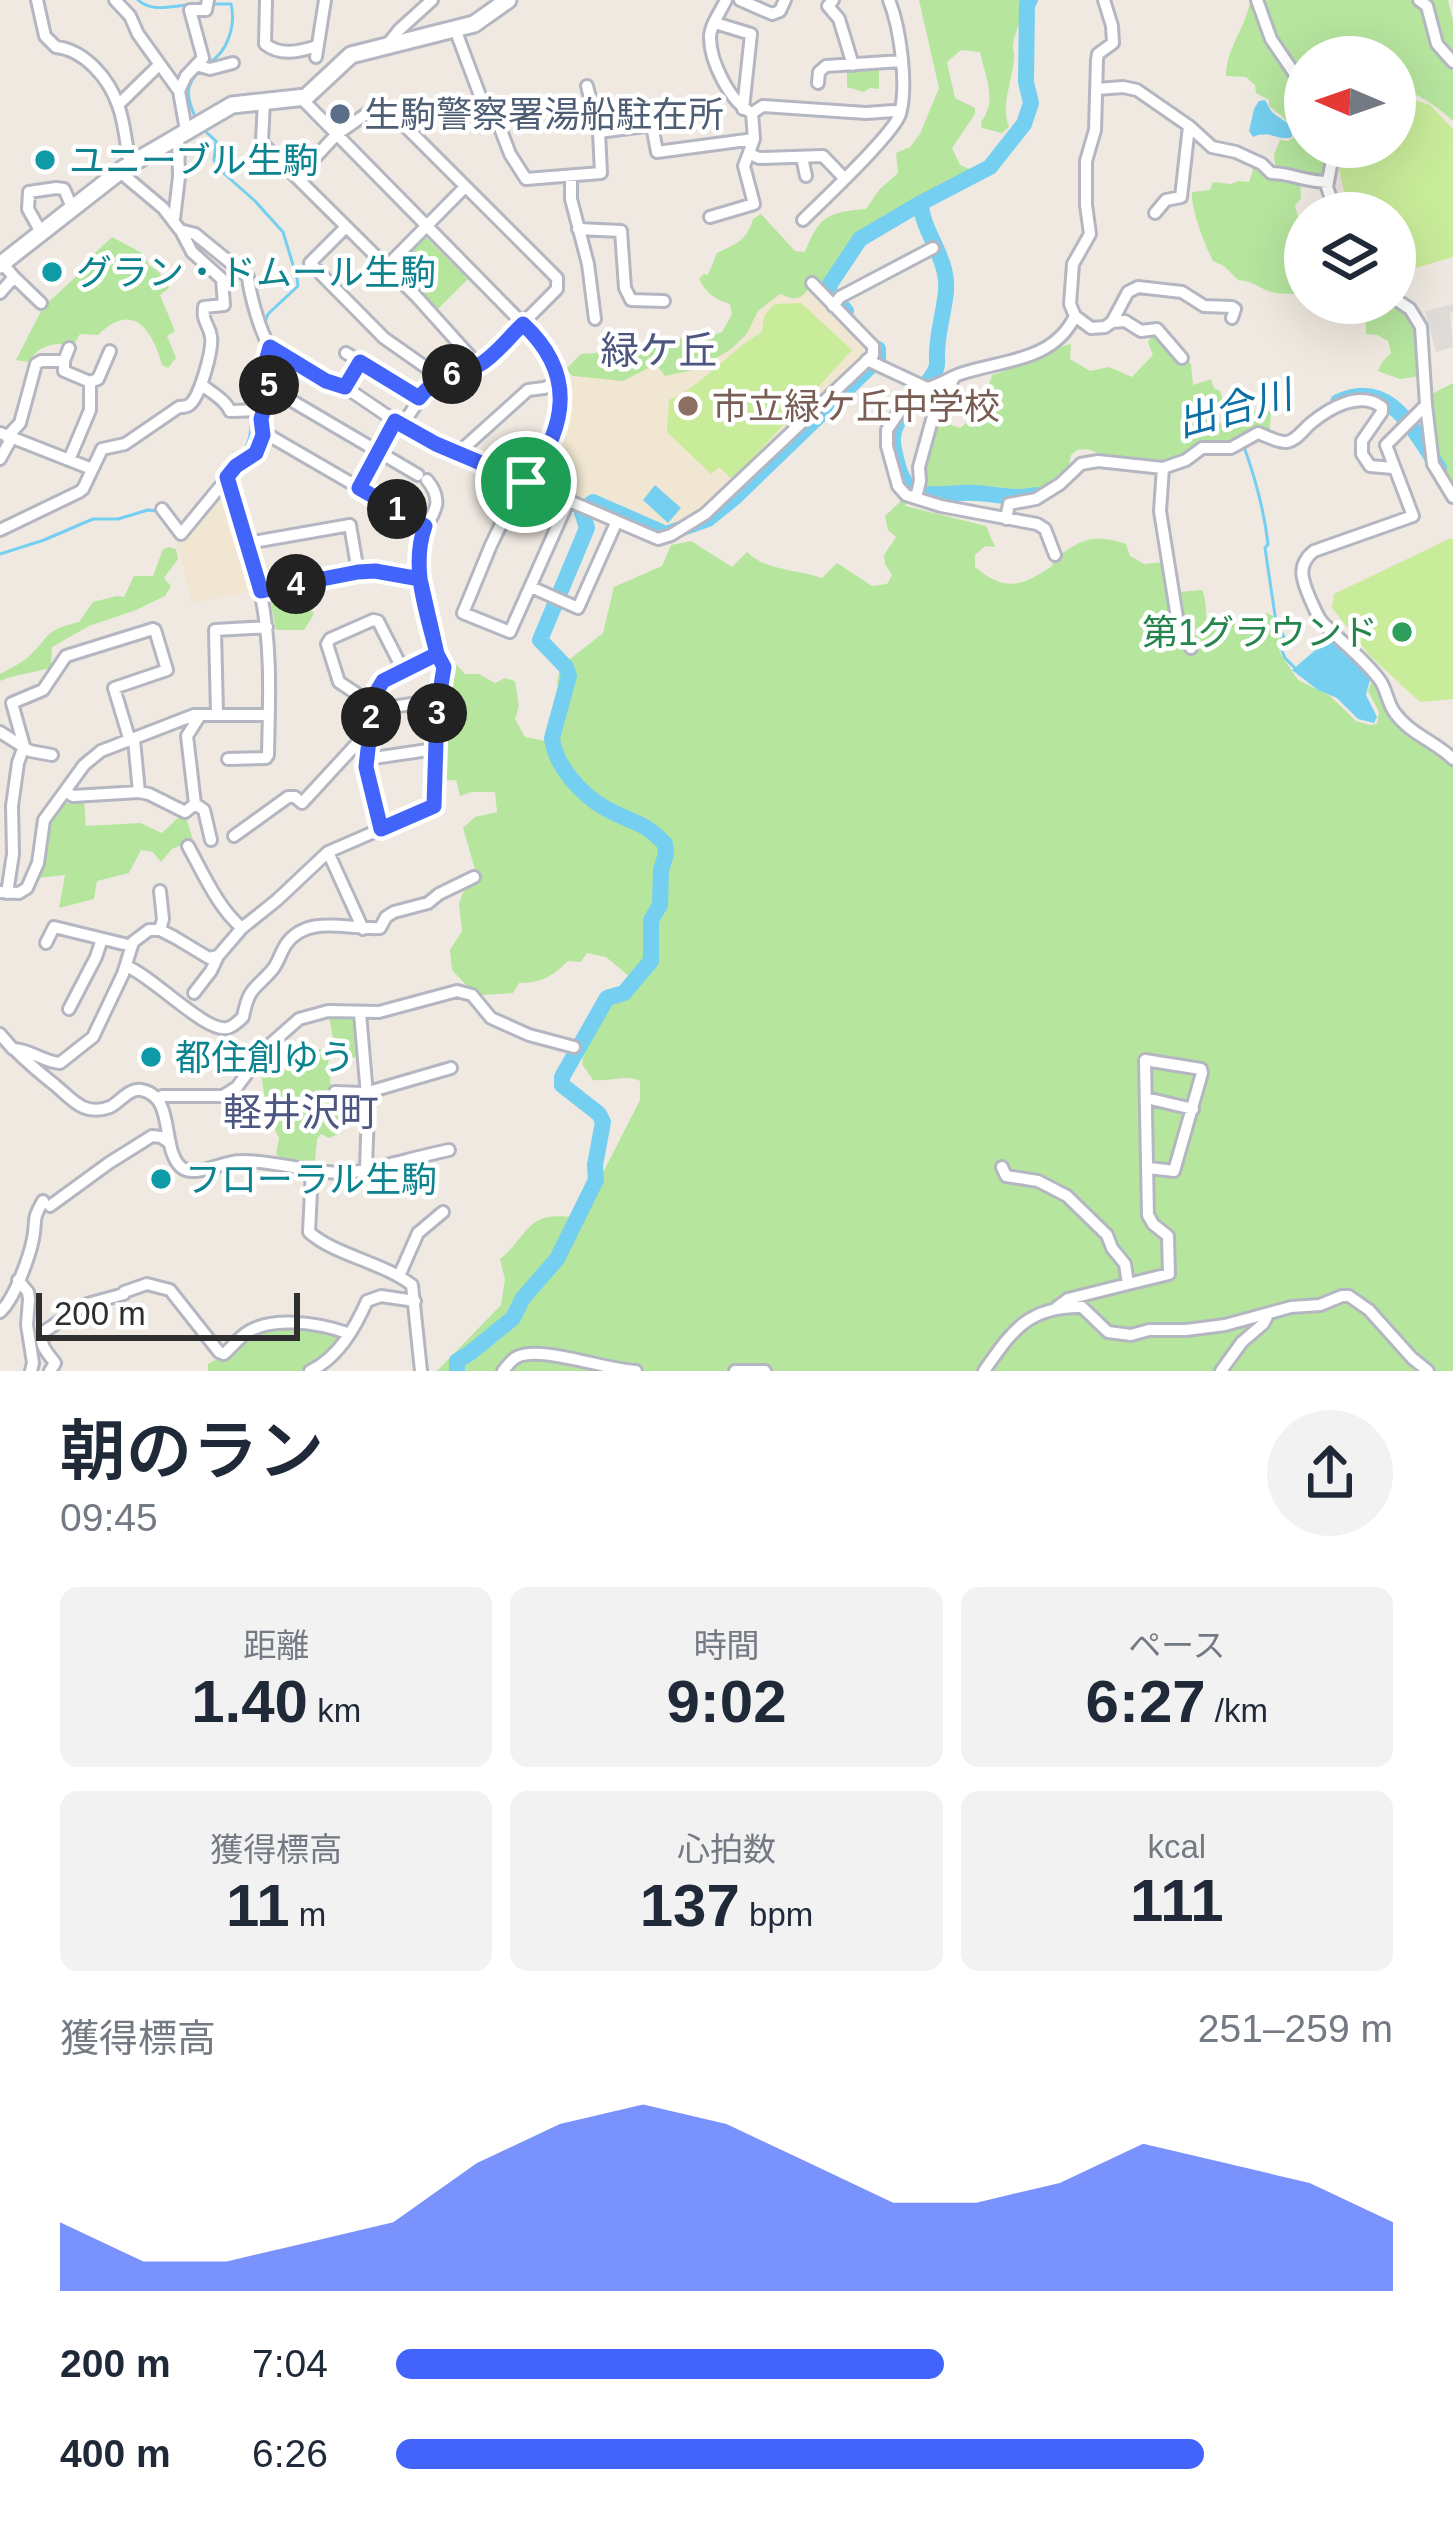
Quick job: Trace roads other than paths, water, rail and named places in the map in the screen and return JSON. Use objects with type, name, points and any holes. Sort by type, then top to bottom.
[{"type":"street","points":[[0,530],[79,492],[102,449],[124,444],[193,402],[202,384],[211,337],[202,316],[204,307],[224,304],[222,279],[192,252],[177,224],[125,168],[118,105],[103,78],[71,48],[56,47],[45,36],[37,0]]},
{"type":"street","points":[[115,0],[179,91]]},
{"type":"street","points":[[177,224],[182,132],[179,91],[203,58],[190,10],[206,10],[208,0]]},
{"type":"street","points":[[266,0],[265,44],[274,51],[299,52],[317,52],[325,0]]},
{"type":"street","points":[[387,45],[432,0]]},
{"type":"street","points":[[0,293],[5,268],[40,232],[182,132],[239,103],[301,98],[344,59],[474,24],[508,0]]},
{"type":"street","points":[[727,0],[710,35],[731,97],[748,111]]},
{"type":"street","points":[[740,0],[772,14],[780,11],[785,0]]},
{"type":"street","points":[[833,0],[828,6],[838,19],[854,65]]},
{"type":"street","points":[[803,220],[892,128],[900,113],[900,40],[889,0]]},
{"type":"street","points":[[1104,0],[1113,44],[1096,60],[1095,130],[1086,161],[1090,234],[1073,263],[1070,304],[1075,316],[1091,328],[1105,327],[1128,292],[1138,287],[1182,292],[1204,306],[1232,307],[1232,319]]},
{"type":"street","points":[[1257,0],[1270,39],[1284,59]]},
{"type":"street","points":[[1419,0],[1427,5],[1437,44],[1453,62]]},
{"type":"street","points":[[710,217],[754,205],[744,173],[754,139],[748,111],[751,34],[715,23]]},
{"type":"street","points":[[455,29],[485,109],[497,120],[526,179],[601,173],[599,132],[587,86]]},
{"type":"street","points":[[818,82],[826,66],[902,62]]},
{"type":"street","points":[[196,65],[210,69],[233,63]]},
{"type":"street","points":[[118,105],[159,65]]},
{"type":"street","points":[[1097,88],[1137,90],[1212,147],[1236,152],[1271,173],[1328,182]]},
{"type":"street","points":[[301,98],[548,351],[559,382],[556,433],[491,545],[463,613],[510,632],[568,502]]},
{"type":"street","points":[[264,101],[265,146],[478,365]]},
{"type":"street","points":[[297,177],[336,135],[382,103],[557,278],[557,289],[478,365],[429,386],[378,452],[359,488]]},
{"type":"street","points":[[748,111],[763,106],[900,113]]},
{"type":"street","points":[[599,132],[652,125],[657,152],[754,139]]},
{"type":"street","points":[[1154,212],[1166,200],[1181,197],[1189,126]]},
{"type":"street","points":[[750,154],[759,158],[823,156],[845,179]]},
{"type":"street","points":[[802,157],[806,176]]},
{"type":"street","points":[[1329,192],[1331,168]]},
{"type":"street","points":[[571,176],[595,320]]},
{"type":"street","points":[[386,266],[466,187]]},
{"type":"street","points":[[40,232],[28,209],[28,192],[64,190],[72,206]]},
{"type":"street","points":[[177,224],[248,277],[250,298],[270,347],[458,453],[658,539],[705,514],[873,355],[874,346],[812,284]]},
{"type":"street","points":[[345,228],[310,263],[383,338],[441,377]]},
{"type":"street","points":[[578,230],[621,231],[631,300],[664,302]]},
{"type":"street","points":[[833,305],[871,279],[933,248]]},
{"type":"street","points":[[5,268],[41,303]]},
{"type":"street","points":[[867,360],[927,388],[955,376],[1016,362],[1060,337],[1075,316]]},
{"type":"street","points":[[1416,319],[1421,327],[1433,464],[1453,497]]},
{"type":"street","points":[[1112,322],[1125,321],[1141,331],[1157,328],[1182,358]]},
{"type":"street","points":[[162,509],[181,534],[236,466],[256,453],[270,388],[264,368],[270,347]]},
{"type":"street","points":[[69,348],[64,371],[90,382],[98,379],[110,351]]},
{"type":"street","points":[[346,352],[419,398]]},
{"type":"street","points":[[0,459],[6,436],[20,423],[36,364],[64,361]]},
{"type":"street","points":[[345,387],[360,362]]},
{"type":"street","points":[[916,498],[935,409],[955,376]]},
{"type":"street","points":[[69,460],[90,410],[90,382]]},
{"type":"street","points":[[458,453],[528,391],[559,382]]},
{"type":"street","points":[[202,384],[224,400],[230,411],[263,410]]},
{"type":"street","points":[[917,385],[887,430],[898,486],[906,495],[941,506],[1037,524],[1045,530],[1055,555]]},
{"type":"street","points":[[194,993],[242,928],[328,851],[434,806],[438,700],[444,667],[437,654],[417,549],[425,526],[433,520],[437,500],[432,485],[270,388]]},
{"type":"street","points":[[1006,519],[1009,503],[1036,500],[1081,464],[1098,461],[1163,468],[1202,448],[1231,448],[1258,433],[1288,442],[1352,401],[1369,399],[1382,407],[1363,441],[1362,454],[1370,466],[1393,468]]},
{"type":"street","points":[[1426,404],[1386,446],[1413,516],[1314,550],[1306,557],[1302,580],[1319,617],[1362,657],[1396,715],[1424,740],[1437,742],[1453,759]]},
{"type":"street","points":[[262,432],[425,526]]},
{"type":"street","points":[[6,436],[92,469]]},
{"type":"street","points":[[1163,468],[1160,511],[1178,624],[1191,648]]},
{"type":"street","points":[[227,477],[261,591],[267,627],[269,715],[266,758],[228,759]]},
{"type":"street","points":[[531,587],[578,608],[616,523]]},
{"type":"street","points":[[248,544],[350,525],[358,572]]},
{"type":"street","points":[[261,591],[358,572],[420,579]]},
{"type":"street","points":[[403,670],[378,621],[327,644],[339,682],[372,707],[438,700]]},
{"type":"street","points":[[217,714],[215,630],[267,627]]},
{"type":"street","points":[[139,793],[132,741],[113,691],[167,670],[153,628],[66,656],[43,690],[6,702],[24,746],[12,806],[13,854],[4,892],[19,893],[27,887],[38,862],[44,820],[84,765],[101,751],[132,741],[194,715],[269,715]]},
{"type":"street","points":[[381,829],[367,759],[377,688],[437,654]]},
{"type":"street","points":[[195,805],[187,736],[199,717]]},
{"type":"street","points":[[0,732],[30,751],[52,755]]},
{"type":"street","points":[[234,836],[288,797],[302,803],[368,737]]},
{"type":"street","points":[[367,759],[435,749]]},
{"type":"street","points":[[65,791],[73,796],[149,794],[185,812],[195,805]]},
{"type":"street","points":[[195,805],[205,809],[212,840]]},
{"type":"street","points":[[188,846],[215,895],[242,928]]},
{"type":"street","points":[[328,851],[363,929]]},
{"type":"street","points":[[125,966],[140,971],[209,1024],[230,1028],[244,1017],[246,1000],[256,983],[275,967],[297,933],[331,924],[380,928],[394,912],[428,903],[474,877]]},
{"type":"street","points":[[160,890],[160,930]]},
{"type":"street","points":[[46,943],[54,927],[132,946]]},
{"type":"street","points":[[13,1049],[51,1063],[72,1056],[93,1037],[134,942],[149,930],[160,930],[208,958],[218,956]]},
{"type":"street","points":[[69,1009],[102,939]]},
{"type":"street","points":[[158,1099],[223,1096],[238,1087],[265,1049],[299,1019],[400,1007],[457,991],[472,995],[490,1018],[529,1036],[574,1047]]},
{"type":"street","points":[[361,1013],[368,1107],[366,1168]]},
{"type":"street","points":[[0,1034],[76,1106],[102,1109],[134,1090],[158,1099],[176,1161],[195,1174],[234,1161],[358,1171],[449,1150]]},
{"type":"street","points":[[1054,1311],[1068,1299],[1169,1274],[1168,1236],[1148,1215],[1145,1060],[1201,1069],[1174,1172],[1149,1168]]},
{"type":"street","points":[[334,1092],[365,1093],[451,1067]]},
{"type":"street","points":[[1146,1098],[1192,1109]]},
{"type":"street","points":[[0,1312],[8,1306],[18,1280],[34,1233],[33,1219],[47,1203],[152,1136],[170,1142]]},
{"type":"street","points":[[1002,1167],[1006,1176],[1038,1181],[1067,1196],[1107,1234],[1125,1264],[1127,1284]]},
{"type":"street","points":[[312,1170],[309,1232],[328,1246],[412,1285],[421,1371]]},
{"type":"street","points":[[399,1276],[418,1233],[443,1212]]},
{"type":"street","points":[[18,1280],[28,1292],[30,1305],[31,1371]]},
{"type":"street","points":[[50,1371],[55,1363],[41,1340],[45,1331],[84,1305],[147,1284],[170,1290],[224,1354],[248,1330],[288,1322],[331,1327],[347,1334]]},
{"type":"street","points":[[984,1371],[1022,1323],[1054,1311],[1082,1307],[1101,1328],[1131,1336],[1148,1330],[1208,1328],[1291,1307],[1320,1305],[1342,1296],[1369,1310],[1428,1371]]},
{"type":"street","points":[[310,1371],[334,1355],[367,1300],[415,1301]]},
{"type":"street","points":[[1221,1371],[1269,1313]]},
{"type":"street","points":[[503,1371],[515,1357],[531,1353],[636,1371]]},
{"type":"street","points":[[735,1371],[765,1371]]},
{"type":"water","points":[[1265,100],[1284,121],[1284,138],[1253,137],[1249,131],[1259,101]]},
{"type":"water","points":[[655,485],[681,508],[668,523],[643,500]]},
{"type":"water","points":[[1332,636],[1371,676],[1366,695],[1377,717],[1374,723],[1358,719],[1337,698],[1292,670]]},
{"type":"waterway","points":[[138,0],[159,8],[198,5]]},
{"type":"waterway","name":"出合川","points":[[1030,0],[1026,82],[1031,103],[1024,124],[990,167],[921,203],[943,267],[945,299],[936,368],[899,419],[893,440],[901,474],[912,489],[939,494],[1036,495]]},
{"type":"waterway","points":[[208,63],[225,45],[232,20],[231,4],[214,4]]},
{"type":"waterway","points":[[196,119],[188,92],[201,69]]},
{"type":"waterway","points":[[205,131],[216,141],[214,160],[219,169],[283,232],[298,286],[268,314],[264,324]]},
{"type":"waterway","points":[[846,311],[829,293],[830,284],[860,239],[921,203]]},
{"type":"waterway","points":[[256,404],[261,381],[255,363],[263,346]]},
{"type":"waterway","points":[[457,1371],[457,1361],[513,1318],[523,1298],[557,1259],[596,1180],[603,1122],[562,1085],[562,1077],[607,998],[624,993],[651,961],[651,920],[660,905],[665,844],[650,830],[587,796],[554,749],[552,738],[569,676],[540,640],[587,528],[582,512],[593,502],[666,534],[708,519],[878,359],[878,349]]},
{"type":"waterway","name":"出合川","points":[[1338,402],[1356,396],[1386,402],[1410,425],[1439,468]]},
{"type":"waterway","points":[[222,477],[248,443],[252,413]]},
{"type":"waterway","points":[[1243,444],[1264,518],[1276,622],[1285,639],[1280,646],[1294,667]]},
{"type":"waterway","points":[[236,486],[247,522]]},
{"type":"waterway","points":[[0,554],[93,519],[157,511]]},
{"type":"waterway","points":[[266,595],[272,639]]},
{"type":"waterway","points":[[270,719],[275,719],[274,679]]},
{"type":"waterway","points":[[198,722],[243,720]]},
{"type":"place","name":"生駒警察署湯船駐在所","points":[[340,114]]},
{"type":"place","name":"ユニーブル生駒","points":[[45,160]]},
{"type":"place","name":"グラン・ドムール生駒","points":[[52,272]]},
{"type":"place","name":"市立緑ケ丘中学校","points":[[688,406]]},
{"type":"place","name":"第1グラウンド","points":[[1402,632]]},
{"type":"place","name":"都住創ゆう","points":[[151,1057]]},
{"type":"place","name":"フローラル生駒","points":[[161,1179]]},
{"type":"district","name":"緑ケ丘","points":[[659,350]]},
{"type":"district","name":"軽井沢町","points":[[301,1112]]}]
